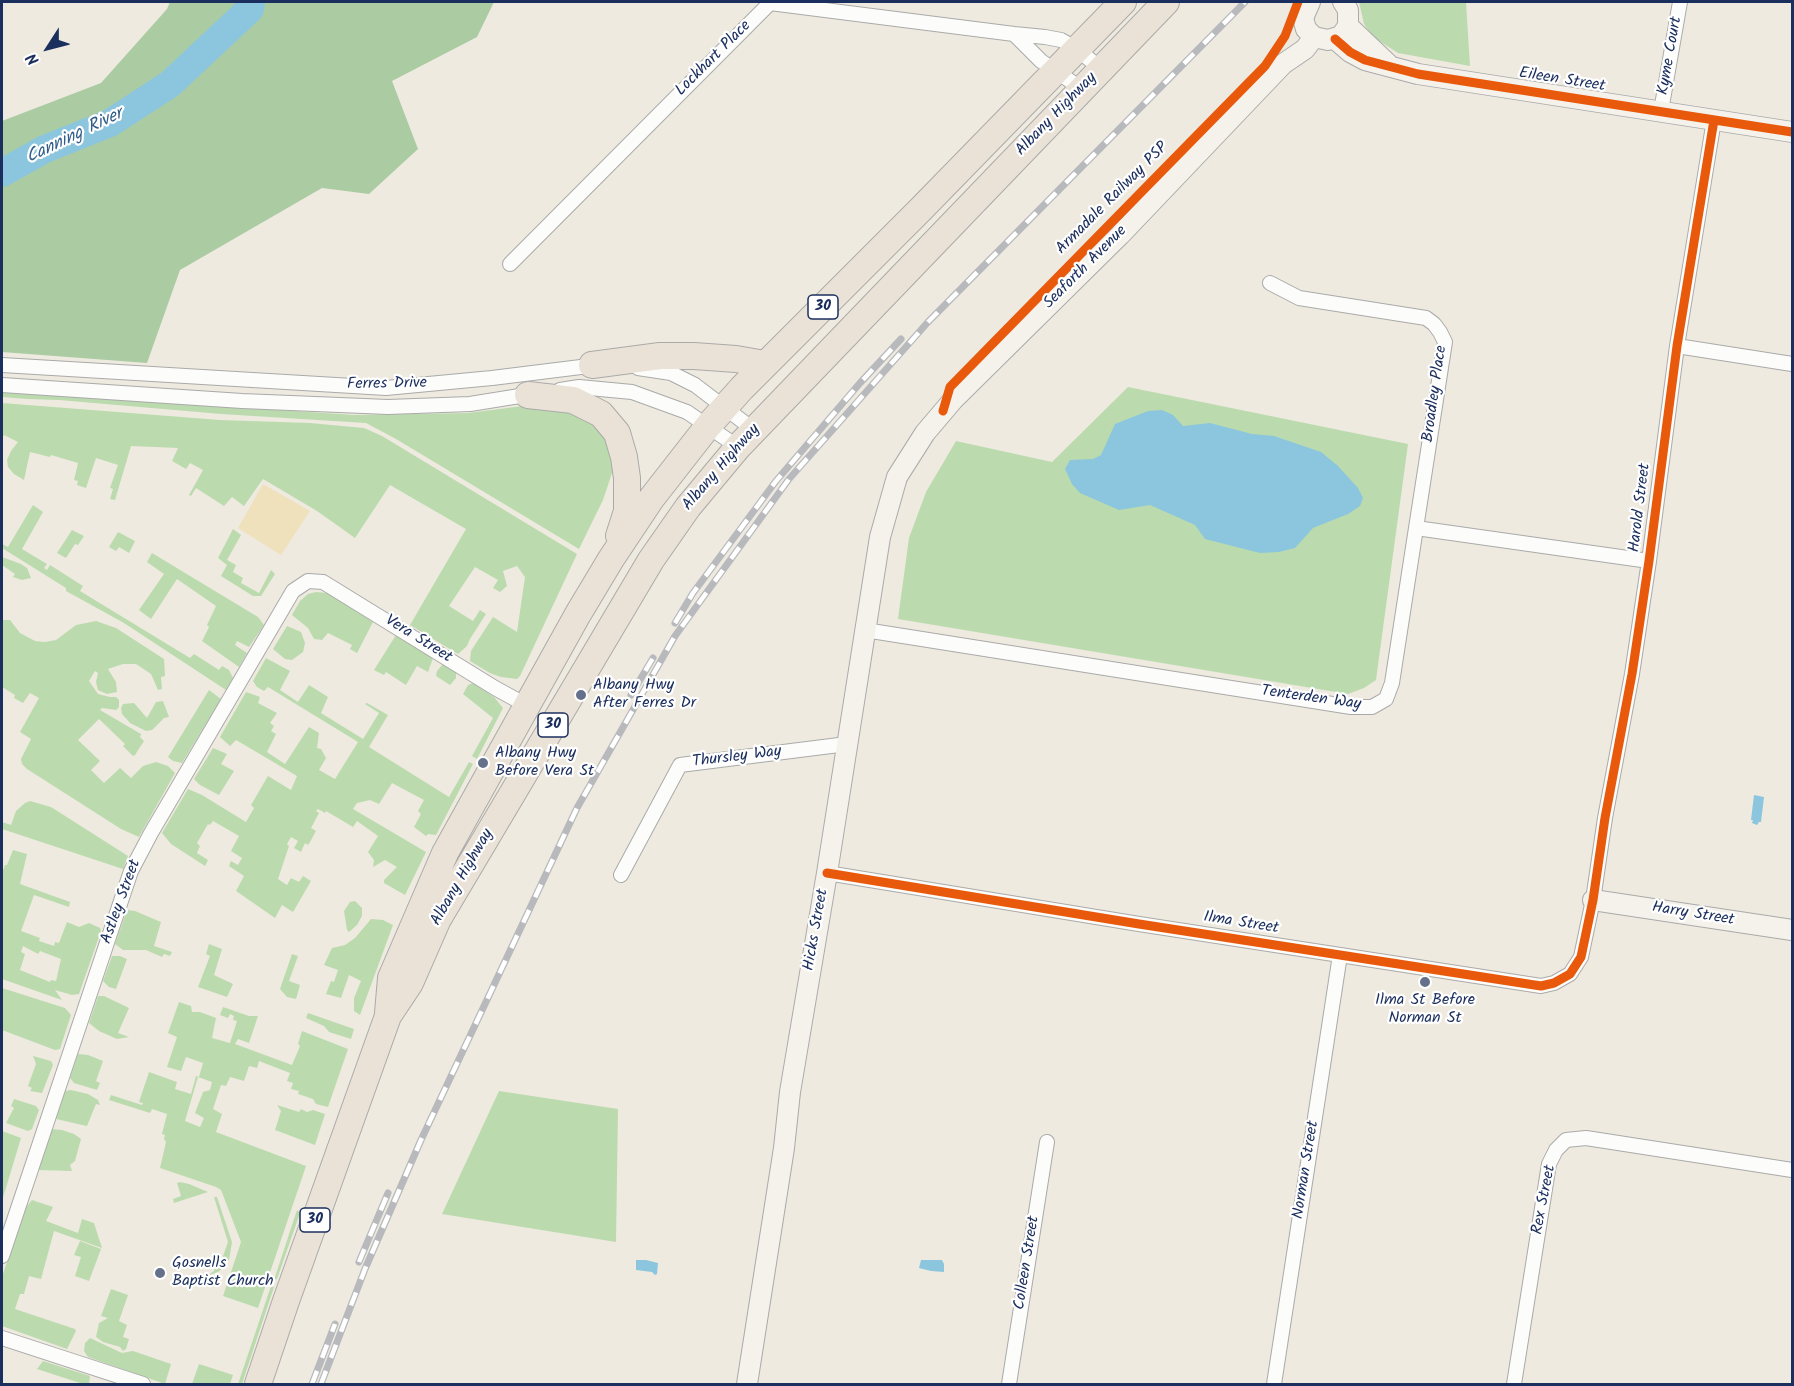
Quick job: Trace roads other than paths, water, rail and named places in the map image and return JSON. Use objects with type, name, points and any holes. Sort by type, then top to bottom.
[{"type":"highway","name":"Albany Highway","points":[[388,1016],[391,978],[445,853],[526,705],[611,559],[651,499],[725,406],[1123,2]]},
{"type":"highway","name":"Albany Highway","points":[[258,1384],[388,1016],[410,983],[438,919],[651,560],[688,507],[746,438],[1166,2]]},
{"type":"highway","points":[[592,365],[660,356],[736,359],[765,364]]},
{"type":"highway","points":[[528,395],[573,400],[601,414],[617,433],[627,478],[627,511],[611,559]]},
{"type":"street","name":"Kyme Court","points":[[1662,111],[1680,2]]},
{"type":"street","name":"Lockhart Place","points":[[510,264],[770,3],[1061,40],[1077,49],[1101,69]]},
{"type":"street","points":[[1306,10],[1306,28],[1314,37],[1321,40],[1346,15]]},
{"type":"street","name":"Seaforth Avenue","points":[[897,477],[925,433],[953,400],[1120,236],[1282,64],[1295,42],[1306,10]]},
{"type":"street","name":"Eileen Street","points":[[1346,15],[1350,52],[1365,60],[1418,74],[1792,132]]},
{"type":"street","points":[[1014,34],[1041,62],[1082,89]]},
{"type":"street","name":"Seaforth Avenue","points":[[1282,64],[1305,49],[1314,37]]},
{"type":"street","name":"Harold Street","points":[[1593,900],[1605,818],[1632,674],[1677,346],[1714,120]]},
{"type":"street","name":"Broadley Place","points":[[1270,283],[1299,298],[1426,318],[1440,332],[1445,342],[1416,528]]},
{"type":"street","points":[[1677,346],[1792,364]]},
{"type":"street","name":"Ferres Drive","points":[[2,365],[386,388],[492,378],[592,365],[645,368],[671,373],[695,385],[725,406],[746,438]]},
{"type":"street","name":"Ferres Drive","points":[[2,385],[242,401],[388,407],[470,404],[579,387],[632,392],[687,412],[708,426],[746,438]]},
{"type":"street","name":"Hicks Street","points":[[747,1384],[784,1148],[790,1092],[880,537],[897,477]]},
{"type":"street","points":[[1416,528],[1649,561]]},
{"type":"street","name":"Tenterden Way","points":[[865,630],[1331,704],[1372,707],[1386,699],[1392,683],[1416,528]]},
{"type":"street","name":"Vera Street","points":[[308,581],[323,582],[526,705]]},
{"type":"street","name":"Astley Street","points":[[2,1256],[131,871],[156,824],[293,591],[308,581]]},
{"type":"street","name":"Thursley Way","points":[[621,874],[680,765],[847,744]]},
{"type":"street","name":"Ilma Street","points":[[827,873],[1547,986],[1562,979],[1577,965],[1581,957],[1593,900]]},
{"type":"street","name":"Harry Street","points":[[1593,900],[1792,930]]},
{"type":"street","name":"Norman Street","points":[[1274,1384],[1340,955]]},
{"type":"street","name":"Rex Street","points":[[1514,1384],[1549,1164],[1556,1150],[1566,1140],[1586,1138],[1792,1170]]},
{"type":"street","name":"Colleen Street","points":[[1009,1384],[1047,1142]]},
{"type":"street","points":[[2,1338],[143,1384]]},
{"type":"water","points":[[1162,410],[1173,415],[1183,426],[1210,423],[1252,434],[1274,436],[1321,452],[1338,466],[1358,488],[1363,498],[1360,506],[1348,514],[1313,528],[1295,548],[1260,553],[1205,539],[1195,525],[1150,505],[1119,510],[1080,493],[1072,484],[1065,469],[1070,460],[1093,459],[1101,455],[1115,424],[1148,411]]},
{"type":"water","points":[[1754,795],[1764,797],[1761,822],[1757,825],[1751,820]]},
{"type":"water","points":[[636,1260],[658,1263],[657,1274],[636,1270]]},
{"type":"water","points":[[921,1260],[942,1260],[944,1272],[919,1268]]},
{"type":"waterway","name":"Canning River","points":[[2,173],[45,149],[110,123],[170,84],[250,9],[251,2]]},
{"type":"railway","points":[[321,1384],[365,1269],[421,1140],[577,808],[675,636],[789,479],[928,322],[1245,2]]},
{"type":"railway","points":[[675,623],[693,593],[776,481],[901,339]]},
{"type":"railway","points":[[631,695],[653,658]]},
{"type":"railway","points":[[359,1262],[388,1193]]},
{"type":"railway","points":[[312,1384],[335,1324]]},
{"type":"place","name":"Albany Hwy After Ferres Dr","points":[[581,695]]},
{"type":"place","name":"Albany Hwy Before Vera St","points":[[483,763]]},
{"type":"place","name":"Ilma St Before Norman St","points":[[1425,982]]},
{"type":"place","name":"Gosnells Baptist Church","points":[[160,1273]]}]
